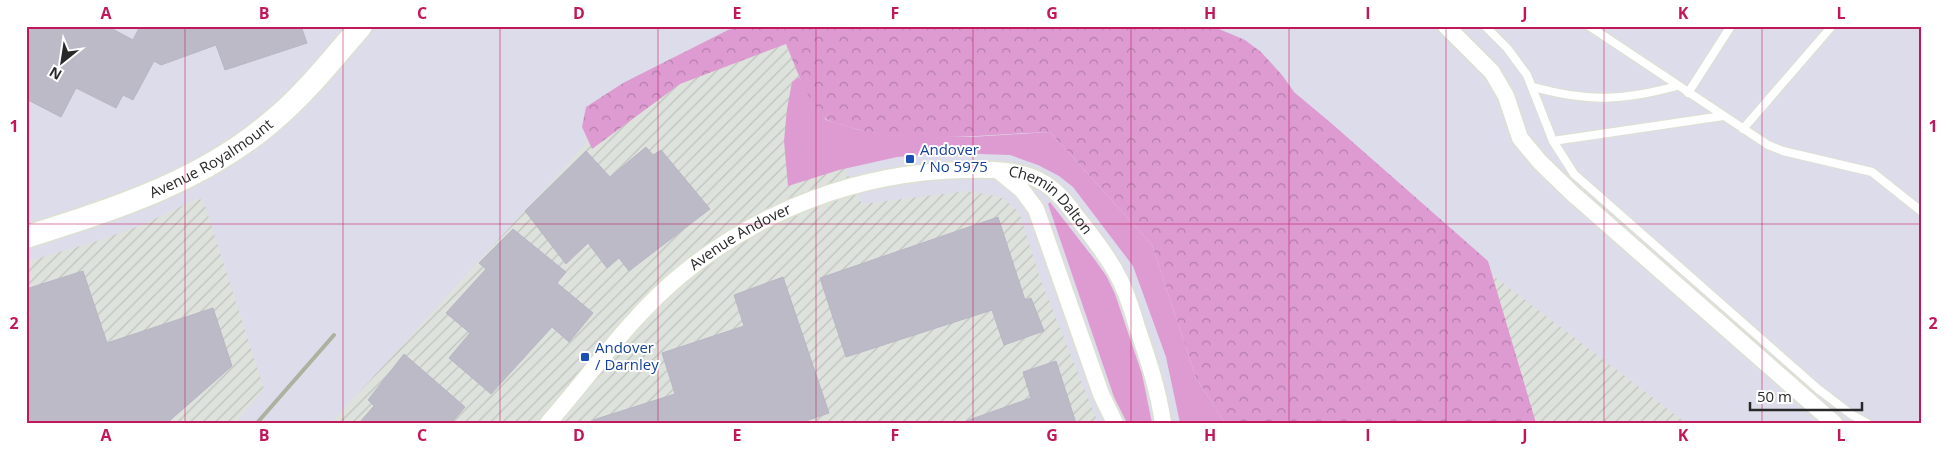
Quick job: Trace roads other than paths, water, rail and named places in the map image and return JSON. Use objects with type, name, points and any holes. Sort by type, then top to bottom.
[{"type":"street","name":"Avenue Royalmount","points":[[26,237],[138,199],[168,187],[213,163],[256,134],[282,113],[361,26]]},
{"type":"street","points":[[1446,26],[1492,72],[1506,96],[1520,138],[1540,162],[1572,193],[1834,423]]},
{"type":"street","name":"Avenue Andover","points":[[555,420],[614,345],[666,289],[713,251],[750,228],[806,201],[866,182],[915,172],[996,169]]},
{"type":"street","name":"Chemin Dalton","points":[[996,169],[1022,190],[1032,202],[1039,216],[1101,394],[1115,423]]},
{"type":"street","name":"Chemin Dalton","points":[[996,169],[1035,178],[1059,194],[1110,262],[1125,292],[1154,378],[1163,423]]},
{"type":"lane","points":[[1485,26],[1518,61],[1533,87],[1553,142],[1574,174],[1818,389],[1852,415],[1868,423]]},
{"type":"lane","points":[[1589,26],[1677,86],[1776,149],[1872,172],[1921,211]]},
{"type":"lane","points":[[1688,93],[1731,26]]},
{"type":"lane","points":[[1743,129],[1832,26]]},
{"type":"lane","points":[[1533,87],[1570,96],[1626,98],[1677,86]]},
{"type":"lane","points":[[1553,142],[1723,116]]},
{"type":"railway","points":[[257,423],[334,335]]},
{"type":"place","name":"Andover / No 5975","points":[[910,159]]},
{"type":"place","name":"Andover / Darnley","points":[[585,357]]}]
